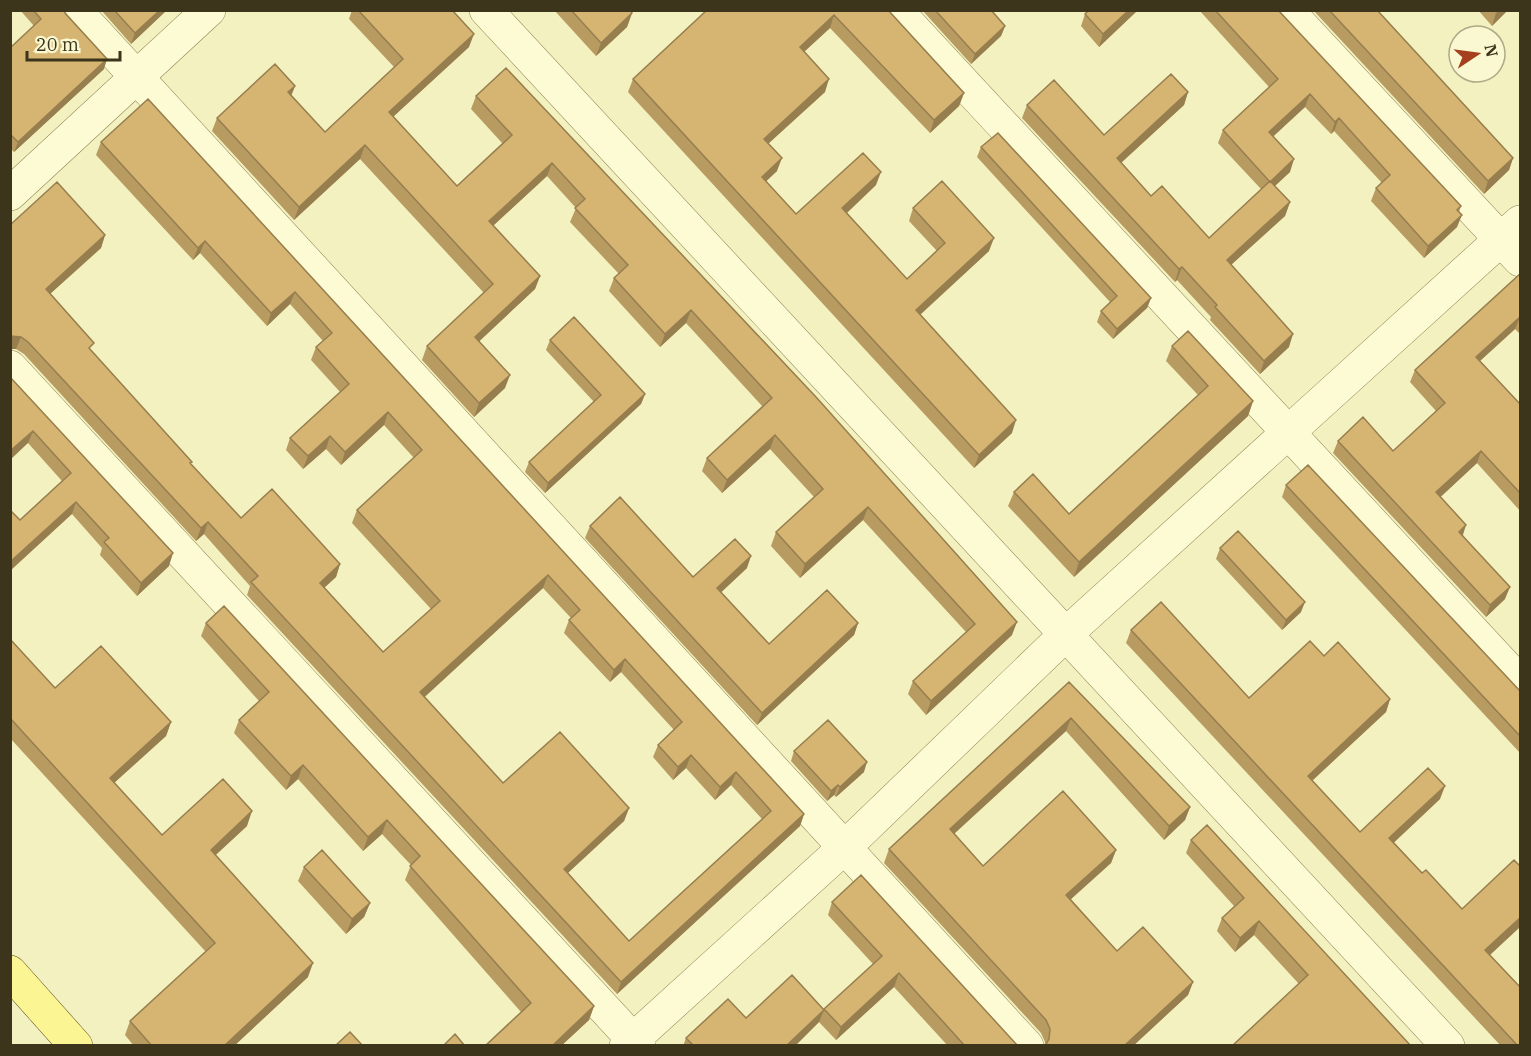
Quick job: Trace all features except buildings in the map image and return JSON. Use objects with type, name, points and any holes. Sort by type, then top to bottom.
[{"type":"main road","points":[[10,972],[76,1046]]},
{"type":"street","points":[[75,10],[1027,1046]]},
{"type":"street","points":[[10,194],[209,10]]},
{"type":"street","points":[[486,10],[1448,1046]]},
{"type":"street","points":[[896,10],[1521,682]]},
{"type":"street","points":[[10,367],[632,1043],[845,847],[1066,634],[1288,432],[1514,240],[1287,10]]}]
